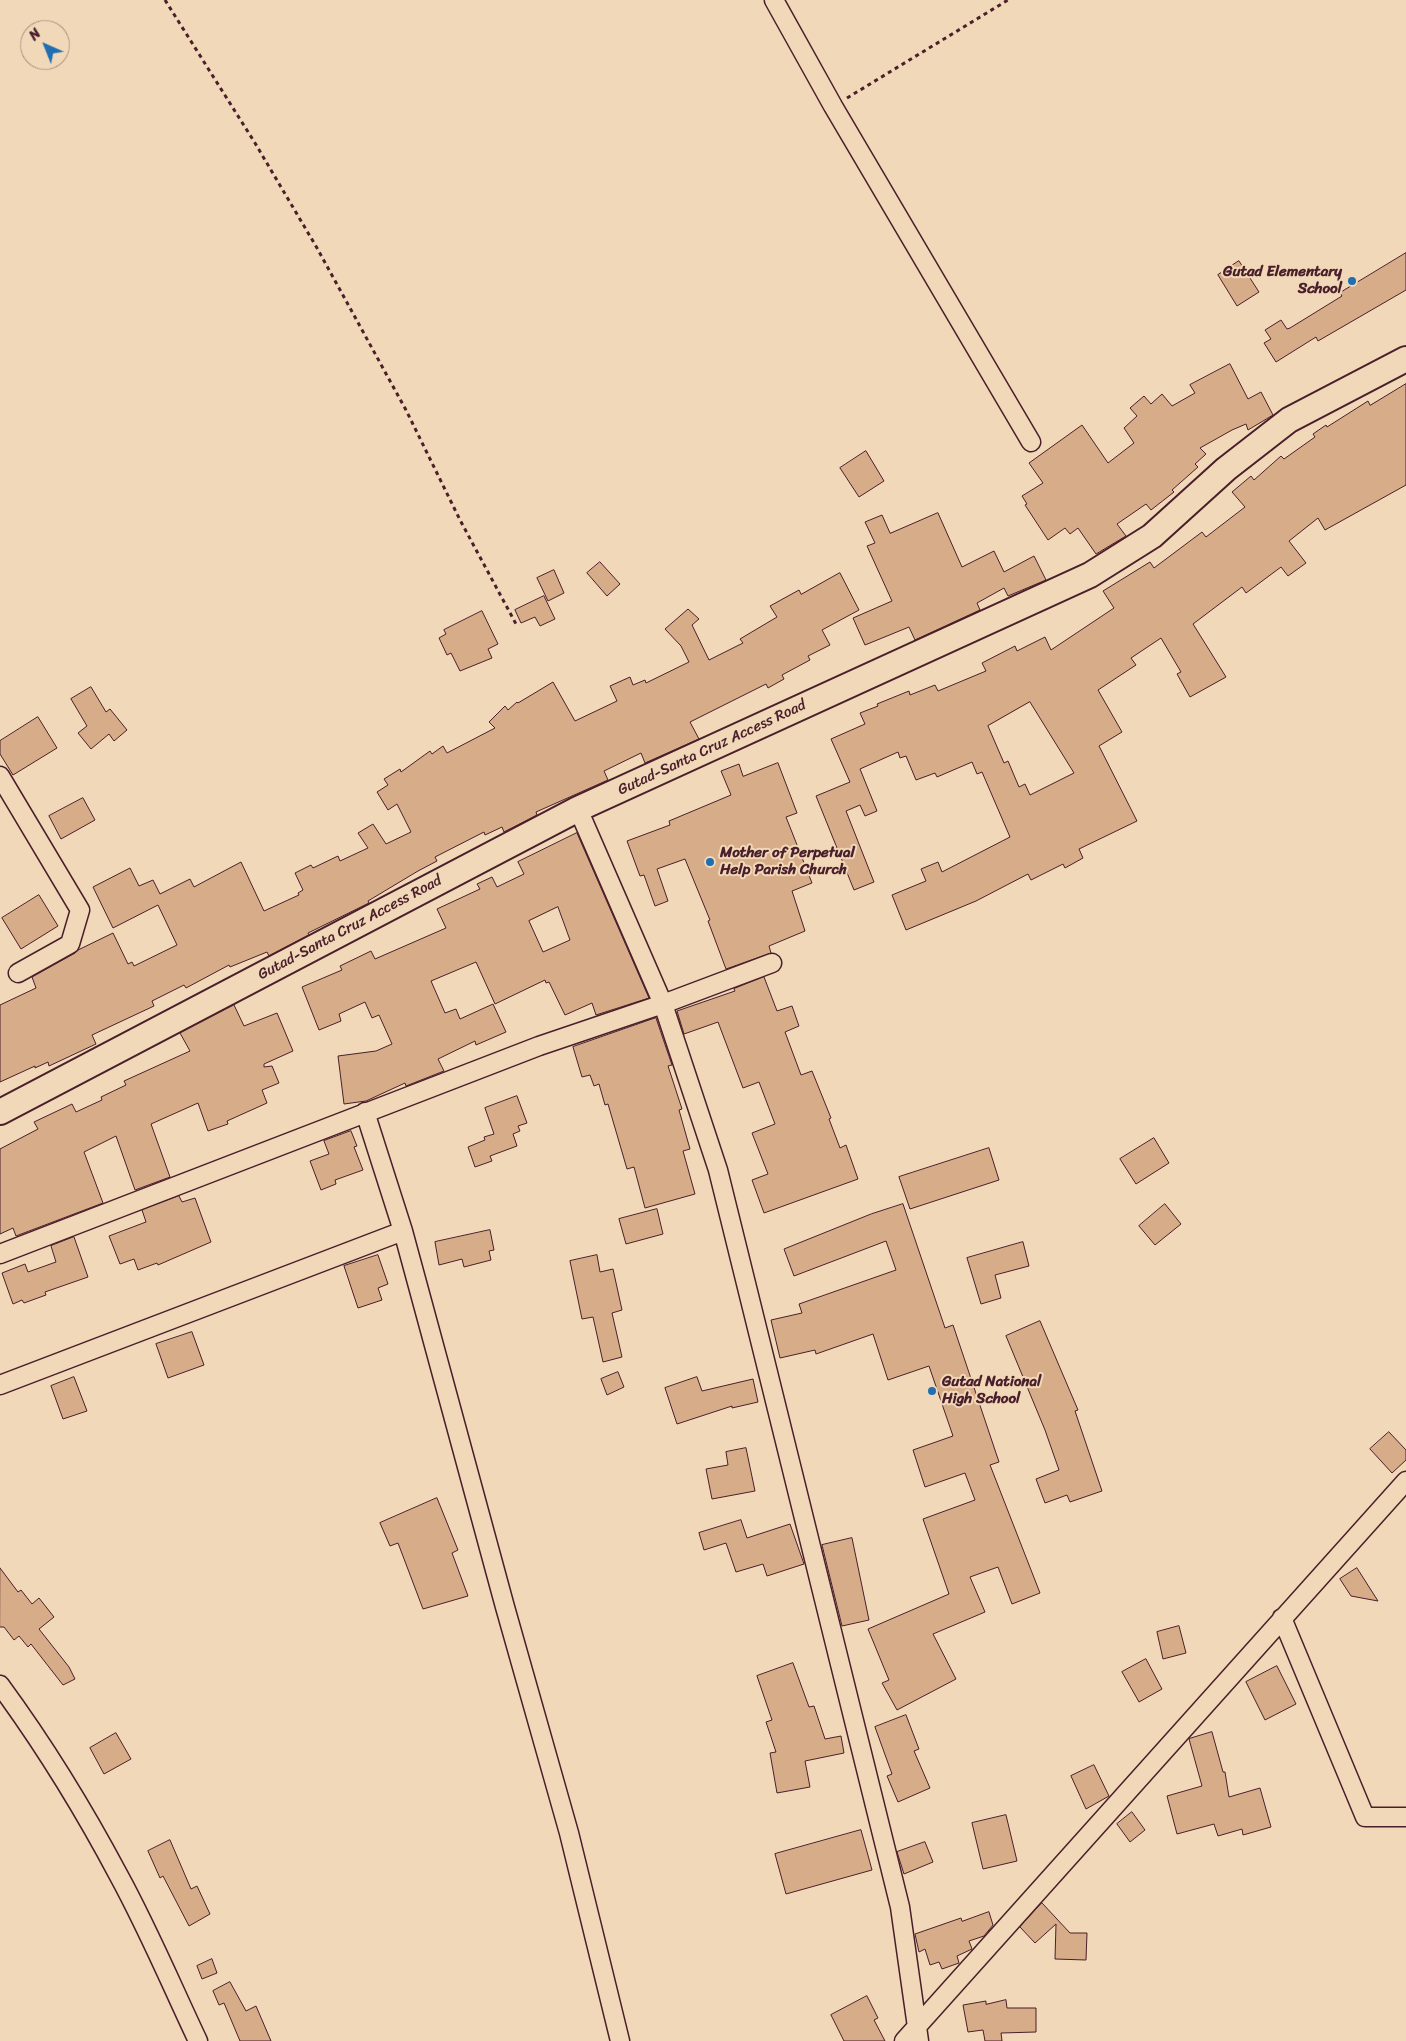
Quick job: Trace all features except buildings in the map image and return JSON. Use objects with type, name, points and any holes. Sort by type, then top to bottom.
[{"type":"main road","name":"Gutad-Santa Cruz Access Road","points":[[0,1112],[578,809],[1090,575],[1152,536],[1226,469],[1289,420],[1406,359]]},
{"type":"street","points":[[774,0],[833,106],[1031,442]]},
{"type":"street","points":[[0,776],[80,910],[70,944],[18,973]]},
{"type":"street","points":[[578,809],[663,1004],[718,1170],[900,1907],[918,2033]]},
{"type":"street","points":[[0,1254],[539,1046],[663,1004],[772,963]]},
{"type":"street","points":[[365,1112],[403,1231],[505,1607],[569,1833],[620,2041]]},
{"type":"street","points":[[0,1385],[403,1231]]},
{"type":"street","points":[[904,2041],[918,2033],[1282,1618],[1406,1481]]},
{"type":"street","points":[[1282,1618],[1364,1817],[1406,1817]]},
{"type":"street","points":[[0,1685],[86,1816],[112,1862],[198,2041]]},
{"type":"path","points":[[165,0],[255,143],[317,248],[406,410],[460,520],[516,624]]},
{"type":"path","points":[[833,106],[1008,0]]},
{"type":"place","name":"Gutad Elementary School","points":[[1352,281]]},
{"type":"place","name":"Mother of Perpetual Help Parish Church","points":[[710,862]]},
{"type":"place","name":"Gutad National High School","points":[[932,1391]]}]
